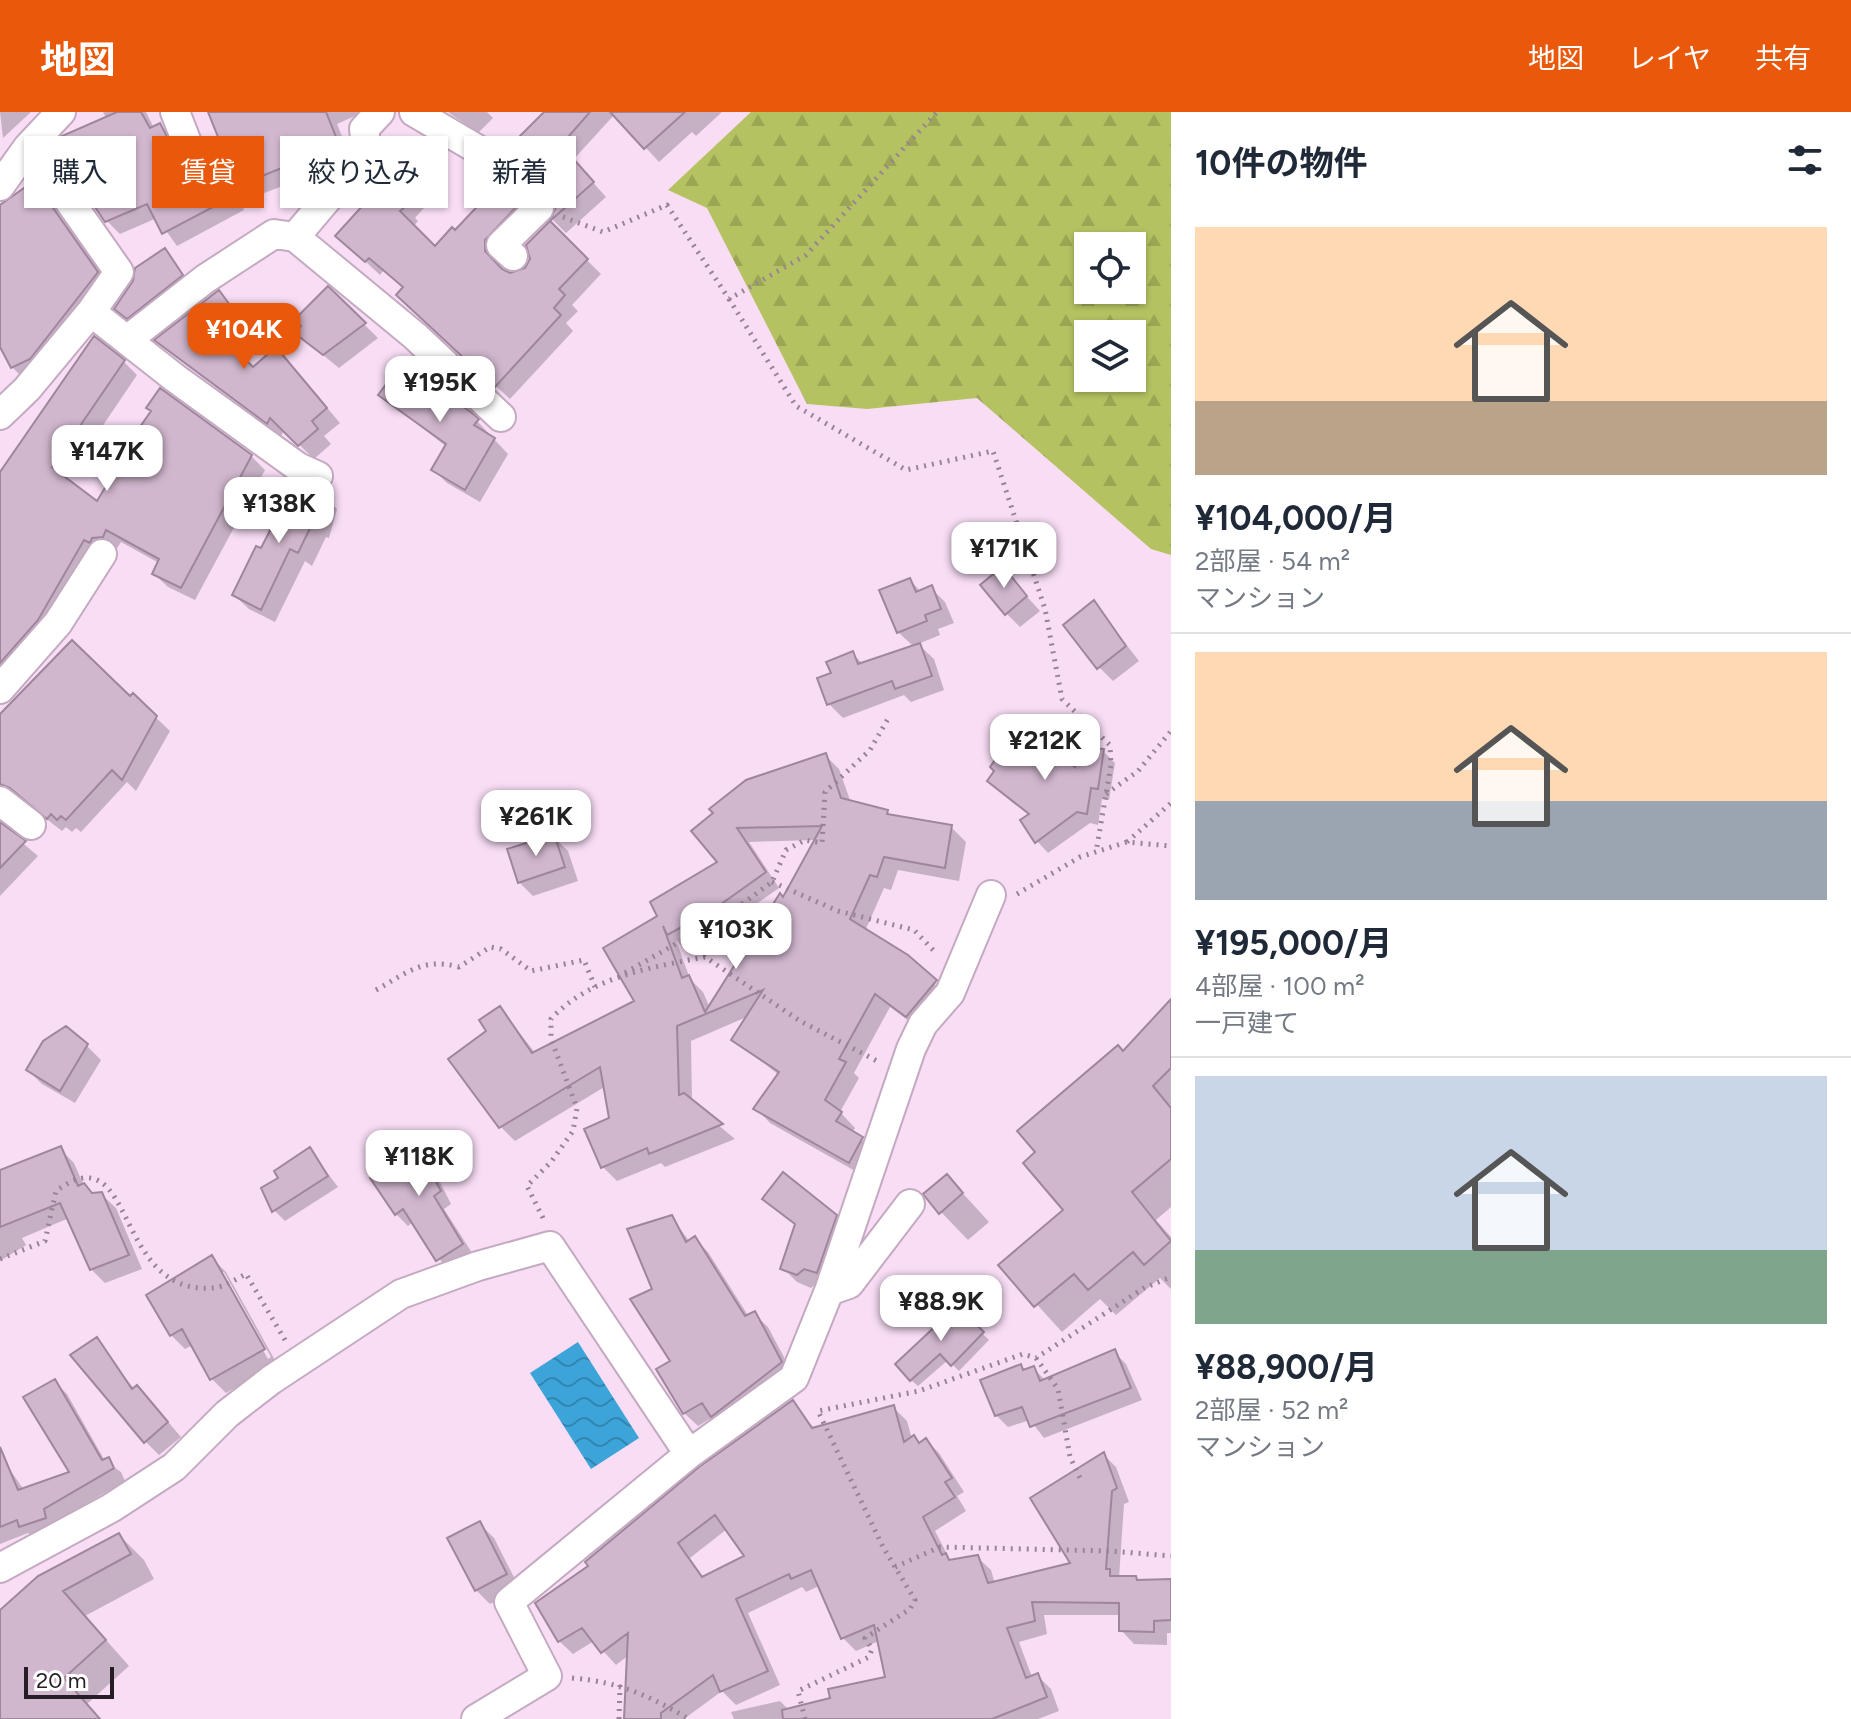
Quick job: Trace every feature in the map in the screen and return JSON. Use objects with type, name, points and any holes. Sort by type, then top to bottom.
[{"type":"street","points":[[38,136],[61,112]]},
{"type":"street","points":[[175,112],[184,136]]},
{"type":"street","points":[[295,237],[367,152],[364,129],[380,112]]},
{"type":"street","points":[[414,112],[464,141]]},
{"type":"street","points":[[0,186],[24,153]]},
{"type":"street","points":[[0,415],[27,389],[91,312],[119,272],[74,208]]},
{"type":"street","points":[[513,256],[501,245],[539,208]]},
{"type":"street","points":[[127,340],[205,279],[274,234],[295,237],[415,336],[501,417]]},
{"type":"street","points":[[91,312],[298,467],[318,476]]},
{"type":"street","points":[[0,689],[58,623],[102,554]]},
{"type":"street","points":[[0,801],[31,825]]},
{"type":"street","points":[[476,1719],[547,1676],[509,1602],[689,1454],[794,1378],[829,1291],[901,1074],[923,1024],[950,993],[1000,897]]},
{"type":"street","points":[[829,1291],[849,1284],[910,1204]]},
{"type":"street","points":[[0,1568],[111,1508],[174,1467],[227,1414],[298,1361],[401,1294],[478,1266],[550,1246],[689,1454]]},
{"type":"path","points":[[729,299],[806,255],[937,112]]},
{"type":"path","points":[[539,208],[603,232],[667,205],[796,406],[906,470],[993,451],[1045,609],[1062,699],[1110,745],[1111,765],[1096,852]]},
{"type":"path","points":[[614,980],[731,912],[772,882],[786,850],[805,840],[822,843],[825,792],[870,750],[889,717]]},
{"type":"path","points":[[1106,795],[1138,771],[1171,731]]},
{"type":"path","points":[[1127,842],[1171,803]]},
{"type":"path","points":[[1000,897],[1080,857],[1127,842],[1171,846]]},
{"type":"path","points":[[772,882],[838,911],[914,930],[957,976]]},
{"type":"path","points":[[376,990],[417,967],[437,961],[459,967],[490,947],[501,949],[531,971],[584,960],[595,987]]},
{"type":"path","points":[[550,1246],[543,1217],[527,1186],[551,1162],[573,1131],[577,1108],[551,1039],[551,1019],[561,1008],[595,987],[705,957],[800,1021],[901,1074]]},
{"type":"path","points":[[0,1259],[45,1241],[56,1191],[70,1180],[97,1178],[108,1184],[137,1244],[152,1265],[176,1284],[214,1288],[246,1274],[298,1361]]},
{"type":"path","points":[[1036,1358],[1144,1288],[1171,1277]]},
{"type":"path","points":[[805,1719],[798,1691],[869,1657],[872,1649],[865,1638],[910,1609],[915,1600],[895,1567],[818,1411],[919,1391],[1023,1354],[1036,1358],[1058,1389],[1070,1457],[1081,1480]]},
{"type":"path","points":[[895,1567],[940,1547],[1110,1551],[1171,1556]]},
{"type":"path","points":[[547,1676],[620,1685],[656,1699],[689,1719]]},
{"type":"path","points":[[619,1719],[620,1685]]},
{"type":"green space","points":[[751,112],[1171,112],[1171,555],[1151,549],[977,398],[867,409],[807,404],[707,208],[668,190]]},
{"type":"water","points":[[578,1342],[639,1438],[591,1469],[530,1373]]},
{"type":"building","points":[[117,112],[141,112],[150,128],[160,123],[167,136],[152,136],[152,208],[211,208],[162,234],[147,204],[105,222],[96,208],[136,208],[136,136],[62,136]]},
{"type":"building","points":[[208,112],[326,112],[336,136],[280,136],[280,169],[264,175],[264,136],[218,136]]},
{"type":"building","points":[[544,112],[590,112],[569,136],[520,136]]},
{"type":"building","points":[[610,112],[685,112],[644,149]]},
{"type":"building","points":[[576,162],[594,182],[576,198]]},
{"type":"building","points":[[24,188],[24,208],[53,208],[98,272],[30,359],[11,368],[0,347],[0,205]]},
{"type":"building","points":[[360,208],[404,208],[400,211],[435,246],[476,208],[515,208],[485,240],[485,251],[502,269],[510,273],[525,268],[530,259],[526,245],[550,221],[588,259],[559,289],[565,295],[554,308],[561,315],[495,387],[396,295],[403,287],[369,258],[365,262],[335,236]]},
{"type":"building","points":[[556,208],[565,208],[550,221]]},
{"type":"building","points":[[165,248],[183,275],[127,319],[114,309],[133,281],[135,268]]},
{"type":"building","points":[[328,286],[366,323],[323,355],[293,332],[301,326],[295,319]]},
{"type":"building","points":[[219,290],[235,312],[213,328],[253,367],[276,347],[327,408],[312,421],[318,429],[298,446],[270,418],[267,424],[154,340]]},
{"type":"building","points":[[94,336],[125,360],[52,467],[97,501],[124,456],[121,454],[151,411],[146,408],[160,388],[252,455],[181,588],[152,574],[159,559],[106,530],[103,537],[92,538],[90,543],[84,540],[38,620],[0,663],[0,472]]},
{"type":"building","points":[[403,362],[472,413],[479,419],[474,425],[495,438],[465,490],[431,470],[446,444],[378,395]]},
{"type":"building","points":[[294,484],[324,493],[316,525],[312,524],[298,553],[290,549],[261,610],[232,595],[256,546],[261,548]]},
{"type":"building","points":[[1003,566],[1027,596],[1005,615],[980,585]]},
{"type":"building","points":[[910,578],[916,592],[932,585],[941,609],[925,615],[927,621],[897,633],[879,590]]},
{"type":"building","points":[[1094,600],[1126,646],[1097,669],[1063,625]]},
{"type":"building","points":[[72,640],[130,696],[133,693],[157,716],[122,780],[112,770],[66,820],[61,816],[57,820],[51,814],[47,819],[10,788],[0,784],[0,714]]},
{"type":"building","points":[[920,643],[932,676],[895,689],[892,681],[827,705],[817,678],[831,673],[826,662],[853,651],[858,664]]},
{"type":"building","points":[[1019,726],[1075,767],[1079,746],[1104,749],[1098,789],[1091,788],[1087,814],[1077,812],[1035,843],[1020,820],[1029,814],[987,781],[994,771],[990,767]]},
{"type":"building","points":[[826,753],[841,798],[888,810],[887,814],[952,825],[945,868],[884,857],[877,877],[870,875],[850,919],[908,955],[937,980],[906,1017],[875,994],[839,1059],[846,1062],[825,1100],[842,1112],[836,1121],[863,1137],[849,1163],[753,1109],[779,1072],[731,1040],[763,990],[677,1026],[679,1095],[684,1093],[723,1124],[649,1154],[647,1148],[601,1168],[584,1129],[609,1118],[600,1067],[499,1128],[448,1059],[486,1031],[479,1020],[500,1006],[532,1053],[634,1001],[603,948],[657,916],[650,902],[717,862],[691,831],[713,813],[709,809],[746,780]],"holes":[[[822,826],[783,897],[780,893],[705,1012],[689,975],[682,978],[663,926],[667,935],[710,912],[766,872],[737,828]]]},
{"type":"building","points":[[0,822],[26,841],[0,868]]},
{"type":"building","points":[[554,834],[565,867],[518,883],[507,849]]},
{"type":"building","points":[[1171,999],[1171,1068],[1153,1086],[1171,1108],[1171,1159],[1132,1192],[1171,1241],[1144,1265],[1133,1252],[1088,1290],[1074,1274],[1034,1307],[998,1265],[1063,1210],[1023,1163],[1035,1152],[1017,1131],[1118,1045],[1123,1051]]},
{"type":"building","points":[[66,1026],[88,1044],[60,1091],[26,1070],[43,1041]]},
{"type":"building","points":[[434,1140],[445,1160],[429,1169],[441,1191],[434,1196],[463,1244],[436,1261],[403,1209],[395,1215],[370,1178]]},
{"type":"building","points":[[61,1146],[78,1186],[84,1183],[92,1193],[102,1192],[129,1255],[90,1270],[60,1203],[0,1227],[0,1170]]},
{"type":"building","points":[[310,1147],[328,1176],[272,1212],[261,1188],[278,1178],[274,1171]]},
{"type":"building","points":[[783,1172],[837,1215],[817,1273],[804,1269],[797,1275],[780,1269],[795,1224],[762,1199]]},
{"type":"building","points":[[947,1174],[963,1193],[939,1214],[923,1194]]},
{"type":"building","points":[[672,1215],[686,1242],[695,1236],[745,1316],[755,1311],[782,1362],[711,1417],[702,1403],[683,1414],[656,1369],[670,1361],[630,1299],[652,1289],[627,1229]]},
{"type":"building","points":[[212,1255],[265,1349],[210,1380],[182,1329],[170,1336],[146,1295]]},
{"type":"building","points":[[957,1306],[984,1332],[951,1366],[940,1354],[910,1381],[895,1364]]},
{"type":"building","points":[[97,1337],[132,1389],[137,1385],[168,1422],[144,1443],[70,1355]]},
{"type":"building","points":[[1115,1349],[1131,1388],[1030,1427],[1022,1407],[995,1416],[980,1380],[1021,1364],[1023,1370],[1034,1366],[1040,1381]]},
{"type":"building","points":[[55,1379],[102,1460],[109,1457],[114,1468],[44,1509],[46,1518],[19,1527],[17,1520],[0,1527],[0,1447],[18,1490],[69,1472],[23,1397]]},
{"type":"building","points":[[793,1400],[812,1428],[894,1405],[904,1442],[914,1435],[919,1443],[926,1438],[952,1478],[945,1482],[955,1497],[923,1517],[942,1555],[946,1553],[949,1560],[978,1555],[988,1583],[1070,1563],[1030,1498],[1104,1452],[1117,1488],[1112,1491],[1106,1569],[1110,1569],[1110,1576],[1136,1576],[1137,1580],[1171,1579],[1171,1620],[1154,1621],[1154,1632],[1119,1631],[1119,1603],[1032,1602],[1035,1621],[1007,1628],[1026,1678],[1038,1673],[1047,1697],[992,1719],[783,1719],[782,1710],[830,1698],[828,1689],[885,1677],[874,1625],[841,1639],[811,1570],[791,1579],[789,1574],[736,1599],[768,1671],[720,1692],[713,1675],[661,1713],[661,1719],[624,1719],[628,1633],[601,1653],[582,1628],[558,1642],[535,1603],[588,1566],[585,1562],[699,1467]],"holes":[[[715,1515],[744,1556],[702,1577],[678,1543]]]},
{"type":"building","points":[[480,1521],[507,1574],[475,1591],[447,1538]]},
{"type":"building","points":[[119,1533],[131,1554],[63,1591],[106,1640],[64,1678],[100,1719],[0,1719],[0,1610],[38,1576]]}]
